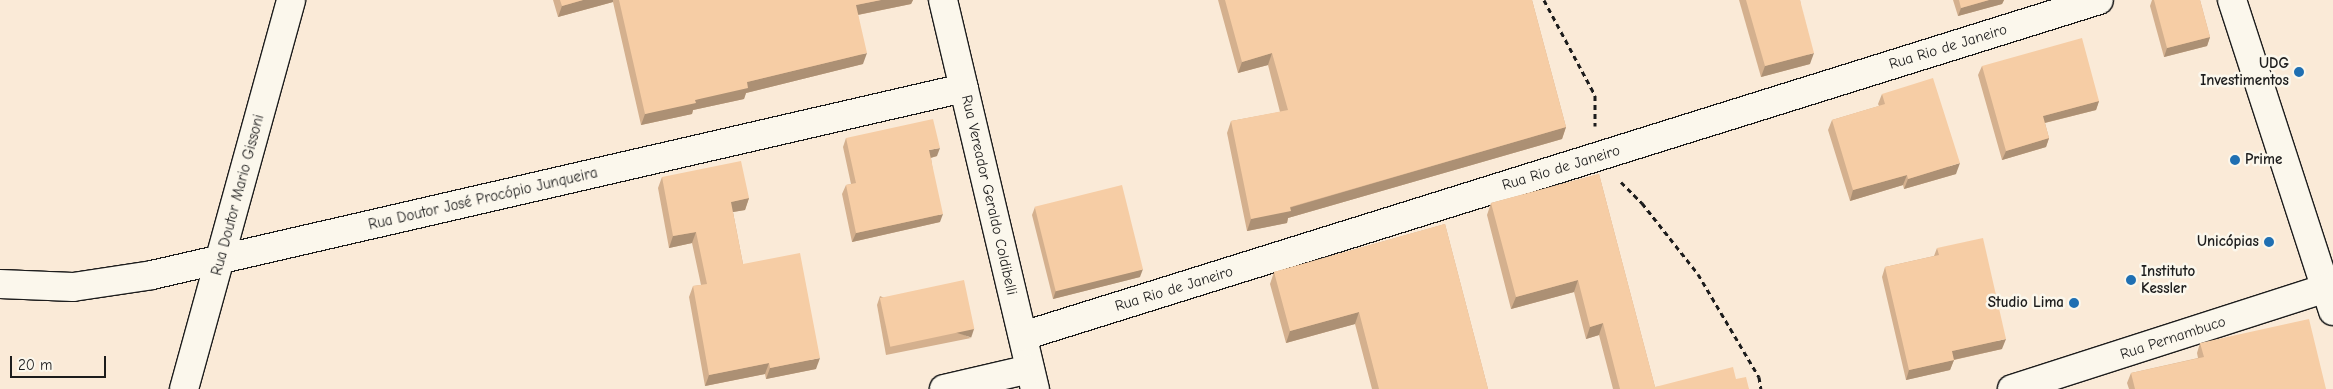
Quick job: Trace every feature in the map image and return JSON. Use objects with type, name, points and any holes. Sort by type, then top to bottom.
[{"type":"street","name":"Rua Doutor Mario Gissoni","points":[[184,389],[291,0]]},
{"type":"street","name":"Rua Vereador Geraldo Coldibelli","points":[[943,0],[1033,379]]},
{"type":"street","name":"Rua Rio de Janeiro","points":[[1023,336],[2099,0]]},
{"type":"street","points":[[2232,0],[2331,296]]},
{"type":"street","name":"Rua Doutor José Procópio Junqueira","points":[[0,284],[73,287],[220,260],[964,88]]},
{"type":"street","name":"Rua Pernambuco","points":[[2012,389],[2331,296]]},
{"type":"street","points":[[944,389],[1033,379]]},
{"type":"path","points":[[1544,0],[1595,95],[1596,157],[1642,203],[1698,274],[1759,377],[1761,389]]},
{"type":"building","points":[[560,0],[583,0],[562,6]]},
{"type":"building","points":[[619,0],[881,0],[856,5],[867,53],[747,82],[748,88],[695,100],[696,103],[645,114]]},
{"type":"building","points":[[1225,0],[1532,0],[1566,127],[1290,207],[1291,211],[1251,219],[1231,121],[1288,110],[1272,53],[1242,62]]},
{"type":"building","points":[[1746,0],[1800,0],[1814,53],[1765,66]]},
{"type":"building","points":[[1959,0],[1989,0],[1961,8]]},
{"type":"building","points":[[2154,0],[2200,0],[2210,37],[2167,48]]},
{"type":"building","points":[[2082,38],[2099,101],[2043,116],[2049,138],[2006,151],[1982,66]]},
{"type":"building","points":[[1933,78],[1960,163],[1908,179],[1907,175],[1853,190],[1832,120],[1885,104],[1882,94]]},
{"type":"building","points":[[933,119],[940,148],[929,150],[943,214],[856,233],[846,185],[856,183],[846,138]]},
{"type":"building","points":[[741,161],[749,198],[731,202],[743,264],[800,253],[820,358],[770,368],[769,363],[709,375],[693,286],[707,284],[696,232],[673,236],[662,177]]},
{"type":"building","points":[[1599,174],[1655,387],[1733,367],[1736,379],[1746,377],[1749,389],[1620,389],[1603,323],[1590,327],[1578,280],[1516,297],[1491,203]]},
{"type":"building","points":[[1122,185],[1143,269],[1056,291],[1035,207]]},
{"type":"building","points":[[1445,224],[1488,389],[1379,389],[1359,312],[1290,331],[1274,272]]},
{"type":"building","points":[[1983,238],[2006,339],[1952,351],[1954,360],[1909,370],[1885,267],[1939,255],[1937,248]]},
{"type":"building","points":[[964,280],[974,329],[890,347],[880,298]]},
{"type":"building","points":[[2309,319],[2326,389],[2135,389],[2131,373],[2204,357],[2200,343]]},
{"type":"place","name":"UDG Investimentos","points":[[2299,72]]},
{"type":"place","name":"Prime","points":[[2235,160]]},
{"type":"place","name":"Unicópias","points":[[2269,242]]},
{"type":"place","name":"Instituto Kessler","points":[[2131,280]]},
{"type":"place","name":"Studio Lima","points":[[2074,303]]}]
